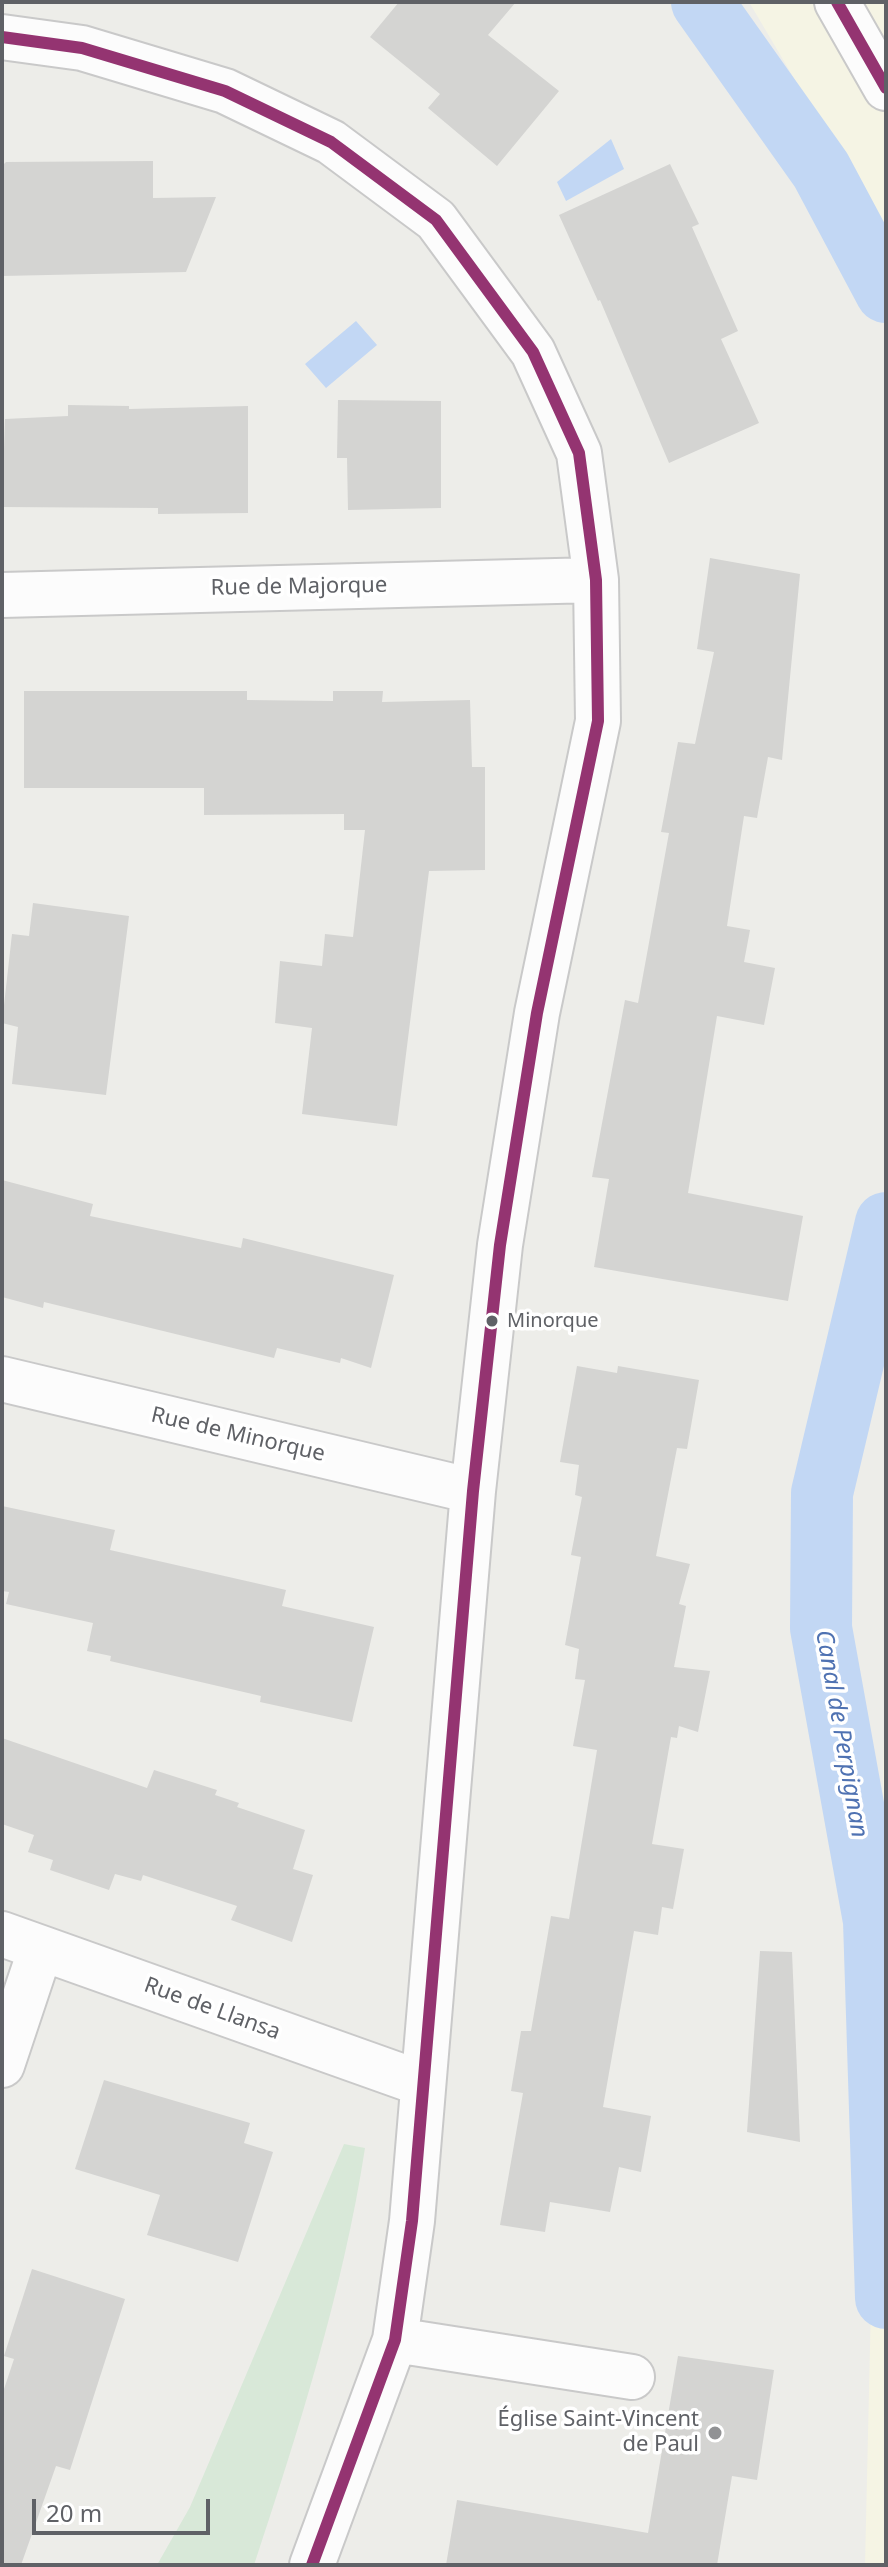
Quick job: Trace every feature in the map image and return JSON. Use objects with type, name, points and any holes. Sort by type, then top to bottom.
[{"type":"street","points":[[837,2],[848,28],[886,88]]},
{"type":"street","points":[[2,37],[82,48],[225,91],[331,142],[436,220],[533,352],[579,453],[596,580],[598,721],[537,1013],[505,1214],[473,1491],[412,2221],[395,2340],[312,2565]]},
{"type":"street","name":"Rue de Majorque","points":[[2,595],[596,580]]},
{"type":"street","name":"Rue de Minorque","points":[[2,1379],[473,1491]]},
{"type":"street","points":[[2,2065],[21,1941]]},
{"type":"street","name":"Rue de Llansa","points":[[21,1941],[423,2084]]},
{"type":"street","points":[[395,2340],[632,2377]]},
{"type":"shaded area","points":[[749,2],[886,2],[886,234]]},
{"type":"shaded area","points":[[886,1649],[886,2565],[865,2565]]},
{"type":"shaded area","points":[[344,2144],[365,2148],[345,2254],[303,2411],[254,2565],[157,2565],[190,2507]]},
{"type":"water","points":[[611,139],[624,169],[566,201],[557,182]]},
{"type":"water","points":[[356,321],[377,345],[326,388],[305,364]]},
{"type":"building","points":[[399,2],[516,2],[488,35],[559,91],[497,166],[428,108],[440,94],[370,37]]},
{"type":"building","points":[[153,161],[153,198],[216,197],[186,272],[2,276],[2,166],[6,162]]},
{"type":"building","points":[[670,164],[699,224],[692,227],[738,331],[721,339],[759,423],[669,463],[600,300],[559,215]]},
{"type":"building","points":[[338,400],[441,401],[441,508],[348,510],[347,458],[337,458]]},
{"type":"building","points":[[68,405],[129,406],[129,409],[248,406],[248,513],[158,514],[158,508],[2,507],[5,419],[68,416]]},
{"type":"building","points":[[710,558],[800,574],[782,760],[768,757],[757,818],[744,816],[727,926],[750,930],[744,962],[775,968],[764,1025],[717,1016],[688,1193],[803,1216],[788,1301],[594,1267],[609,1179],[592,1177],[625,1000],[638,1003],[669,833],[661,832],[678,742],[695,744],[714,652],[697,649]]},
{"type":"building","points":[[24,691],[247,691],[247,700],[333,701],[333,691],[383,691],[382,702],[470,700],[472,767],[485,767],[485,870],[429,871],[397,1126],[302,1114],[312,1028],[275,1023],[280,961],[322,966],[325,934],[353,937],[365,830],[344,830],[344,814],[204,815],[204,788],[24,788]]},
{"type":"building","points":[[33,903],[129,916],[106,1095],[12,1084],[18,1027],[2,1023],[12,934],[29,936]]},
{"type":"building","points":[[2,1180],[93,1204],[90,1216],[241,1248],[243,1238],[394,1275],[371,1368],[341,1358],[340,1363],[277,1348],[274,1358],[44,1302],[43,1308],[2,1297]]},
{"type":"building","points":[[577,1366],[617,1373],[618,1366],[699,1380],[687,1449],[677,1448],[656,1556],[690,1564],[679,1604],[686,1606],[674,1667],[710,1671],[698,1732],[679,1726],[677,1738],[671,1737],[652,1844],[684,1849],[673,1909],[662,1907],[658,1935],[634,1931],[603,2107],[651,2116],[641,2172],[619,2167],[610,2212],[550,2202],[545,2232],[500,2225],[523,2093],[511,2091],[521,2031],[531,2031],[551,1916],[569,1919],[597,1750],[573,1746],[585,1680],[575,1679],[579,1649],[565,1645],[581,1557],[571,1555],[582,1497],[575,1495],[579,1465],[560,1462]]},
{"type":"building","points":[[2,1506],[115,1530],[110,1550],[286,1590],[282,1606],[374,1627],[352,1722],[260,1702],[261,1696],[110,1661],[111,1656],[87,1651],[93,1623],[6,1604],[9,1592],[2,1591]]},
{"type":"building","points":[[2,1738],[147,1788],[154,1770],[217,1790],[215,1795],[239,1803],[237,1807],[305,1830],[293,1869],[313,1875],[292,1942],[231,1920],[237,1906],[143,1875],[141,1881],[115,1874],[109,1890],[50,1870],[53,1860],[28,1852],[34,1835],[2,1824]]},
{"type":"building","points":[[760,1951],[792,1952],[800,2142],[747,2132]]},
{"type":"building","points":[[104,2080],[250,2123],[244,2143],[273,2152],[238,2262],[147,2235],[160,2195],[75,2169]]},
{"type":"building","points":[[32,2269],[125,2299],[70,2470],[56,2466],[21,2565],[2,2565],[2,2395],[14,2359],[4,2356]]},
{"type":"building","points":[[678,2356],[774,2370],[757,2480],[732,2476],[717,2565],[446,2565],[457,2500],[648,2533]]},
{"type":"waterway","name":"Canal de Perpignan","points":[[702,2],[821,170],[886,292]]},
{"type":"waterway","name":"Canal de Perpignan","points":[[886,1223],[822,1493],[821,1628],[874,1921],[886,2298]]},
{"type":"transit line","points":[[837,2],[886,88]]},
{"type":"transit line","points":[[2,37],[82,48],[225,91],[331,142],[436,220],[533,352],[579,453],[596,580],[598,721],[537,1013],[500,1245],[473,1491],[412,2221],[395,2340],[312,2565]]},
{"type":"place","name":"Minorque","points":[[492,1321]]},
{"type":"place","name":"Église Saint-Vincent de Paul","points":[[715,2433]]}]
